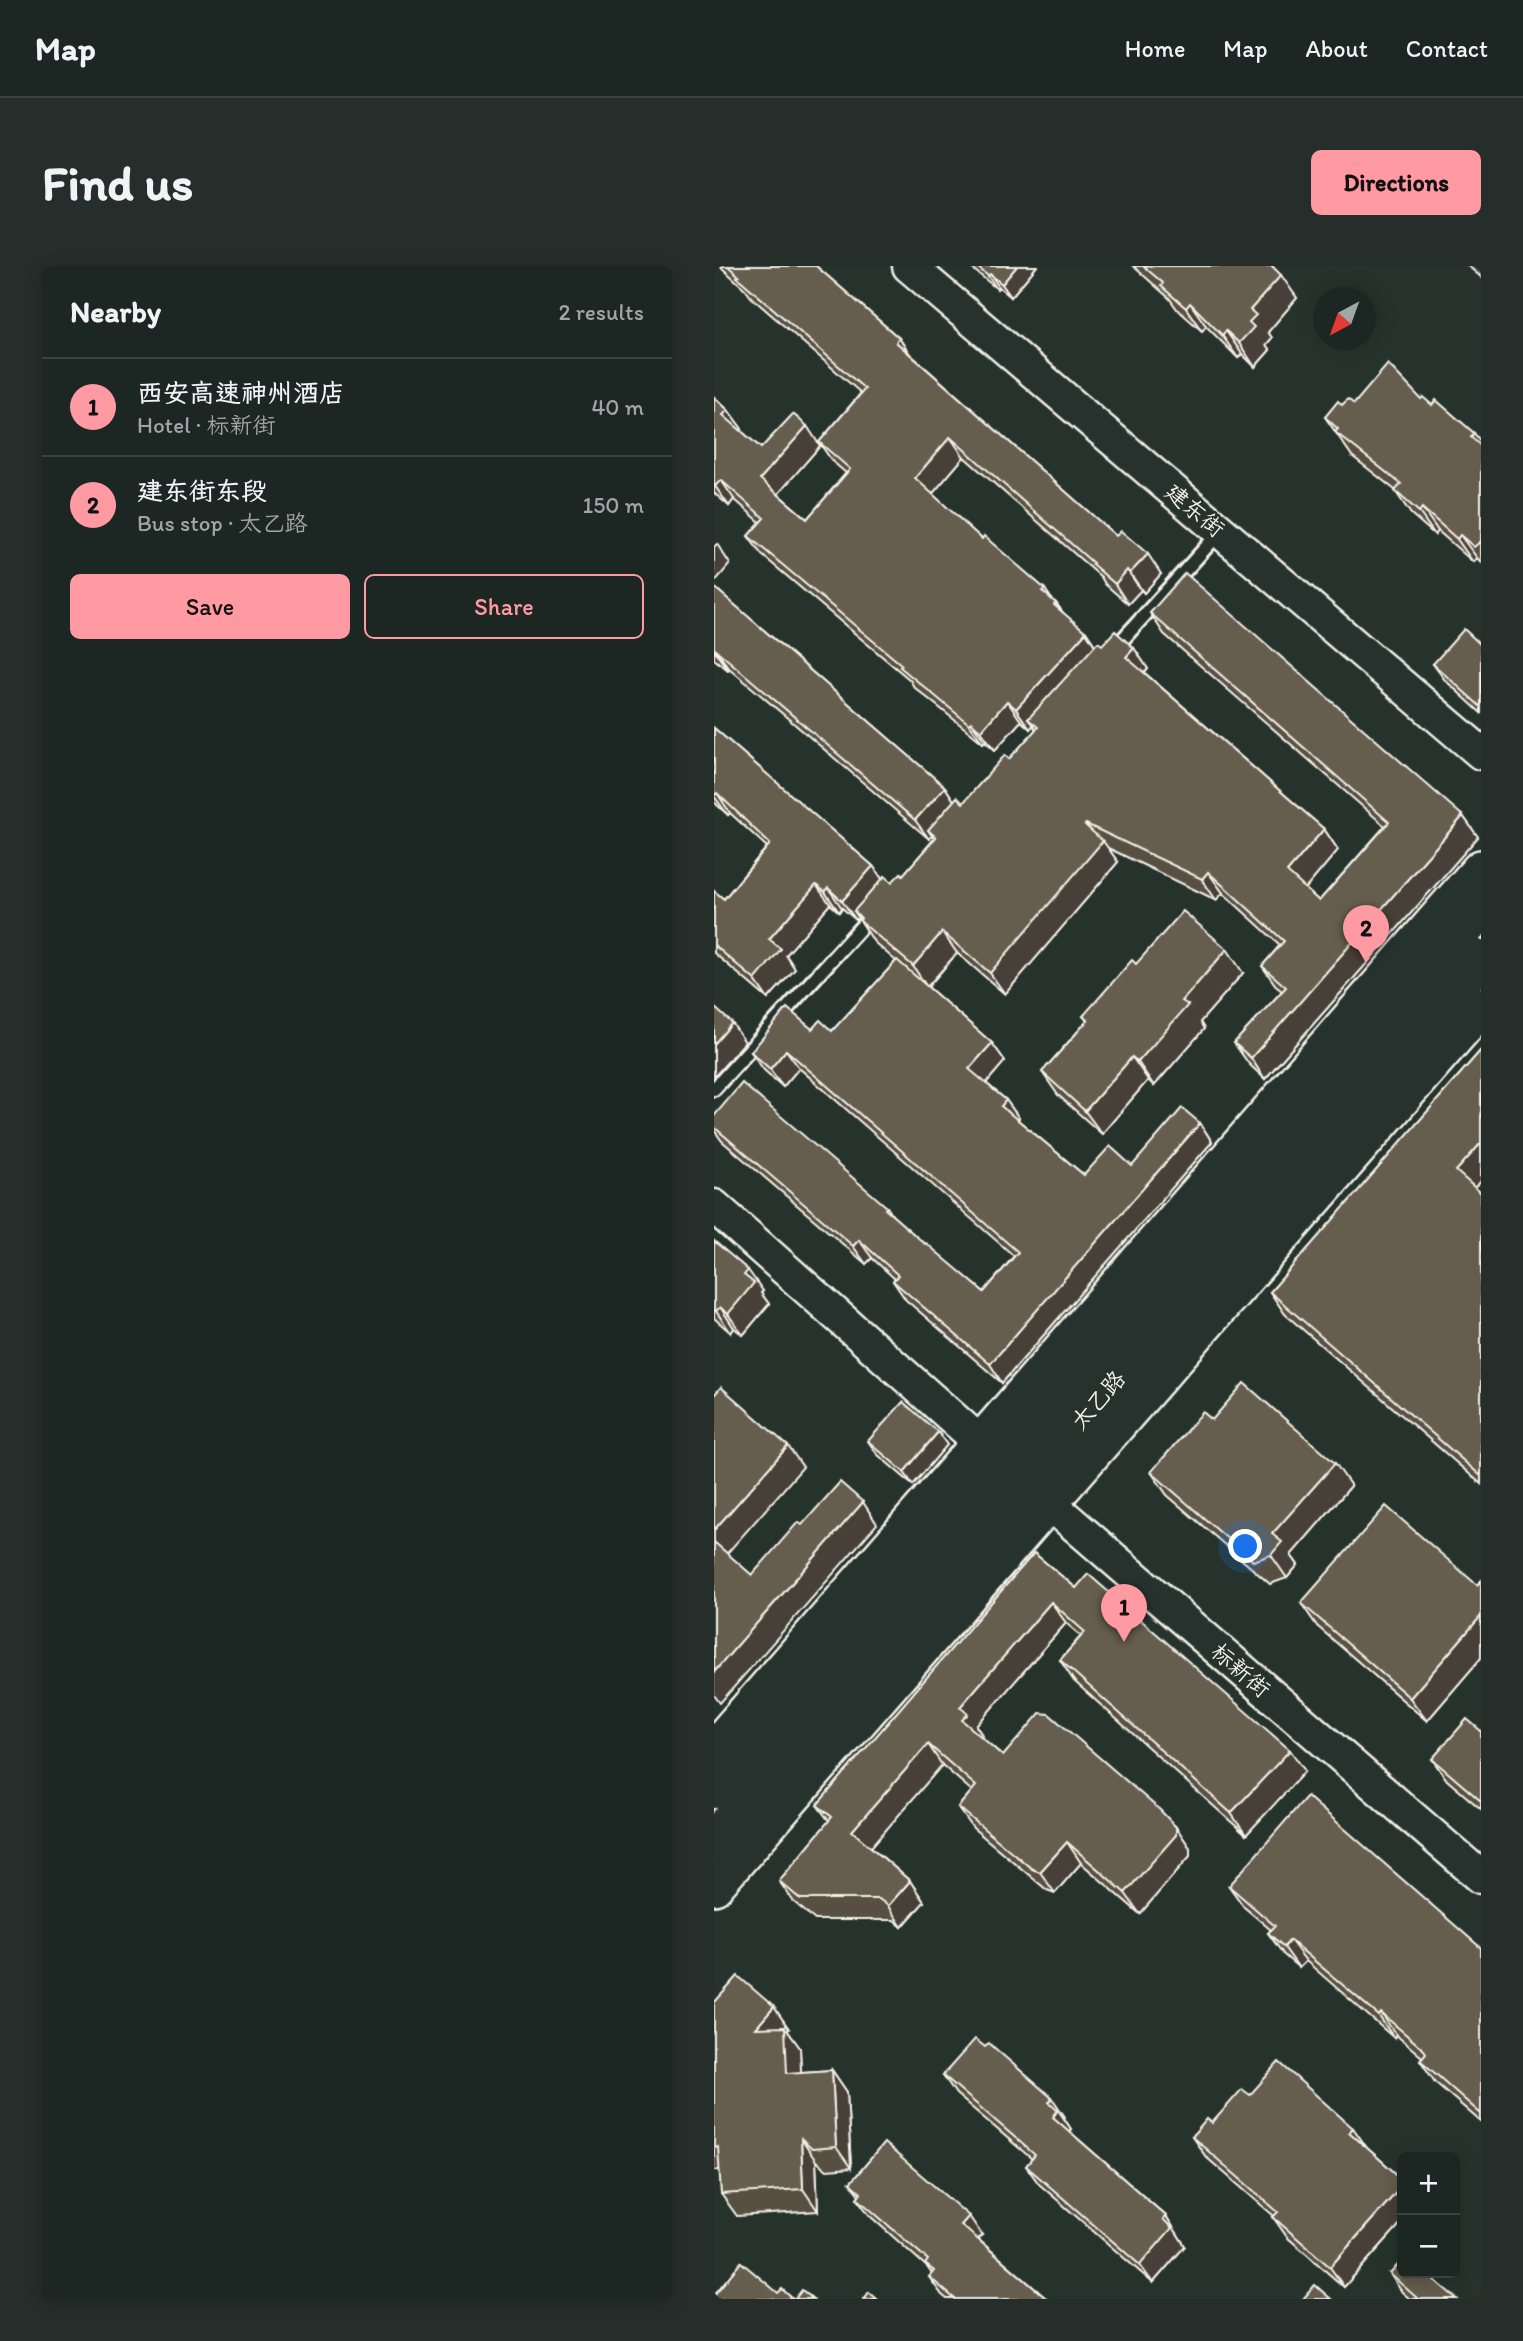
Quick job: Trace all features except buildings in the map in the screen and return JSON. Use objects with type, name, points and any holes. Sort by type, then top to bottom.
[{"type":"main road","points":[[714,1886],[1015,1473],[1481,869]]},
{"type":"main road","name":"太乙路","points":[[714,1840],[1015,1473],[1235,1196],[1346,1062],[1481,910]]},
{"type":"main road","name":"太乙路","points":[[714,1789],[1256,1220],[1481,959]]},
{"type":"main road","points":[[714,1749],[1015,1473],[1481,1007]]},
{"type":"street","name":"建东街","points":[[909,266],[1481,753]]},
{"type":"street","name":"标新街","points":[[714,1206],[1015,1473],[1481,1877]]},
{"type":"lane","points":[[1108,656],[1221,531]]},
{"type":"lane","points":[[714,1089],[883,903]]},
{"type":"place","name":"建东街东段","points":[[1366,963]]},
{"type":"place","name":"西安高速神州酒店","points":[[1124,1642]]}]
